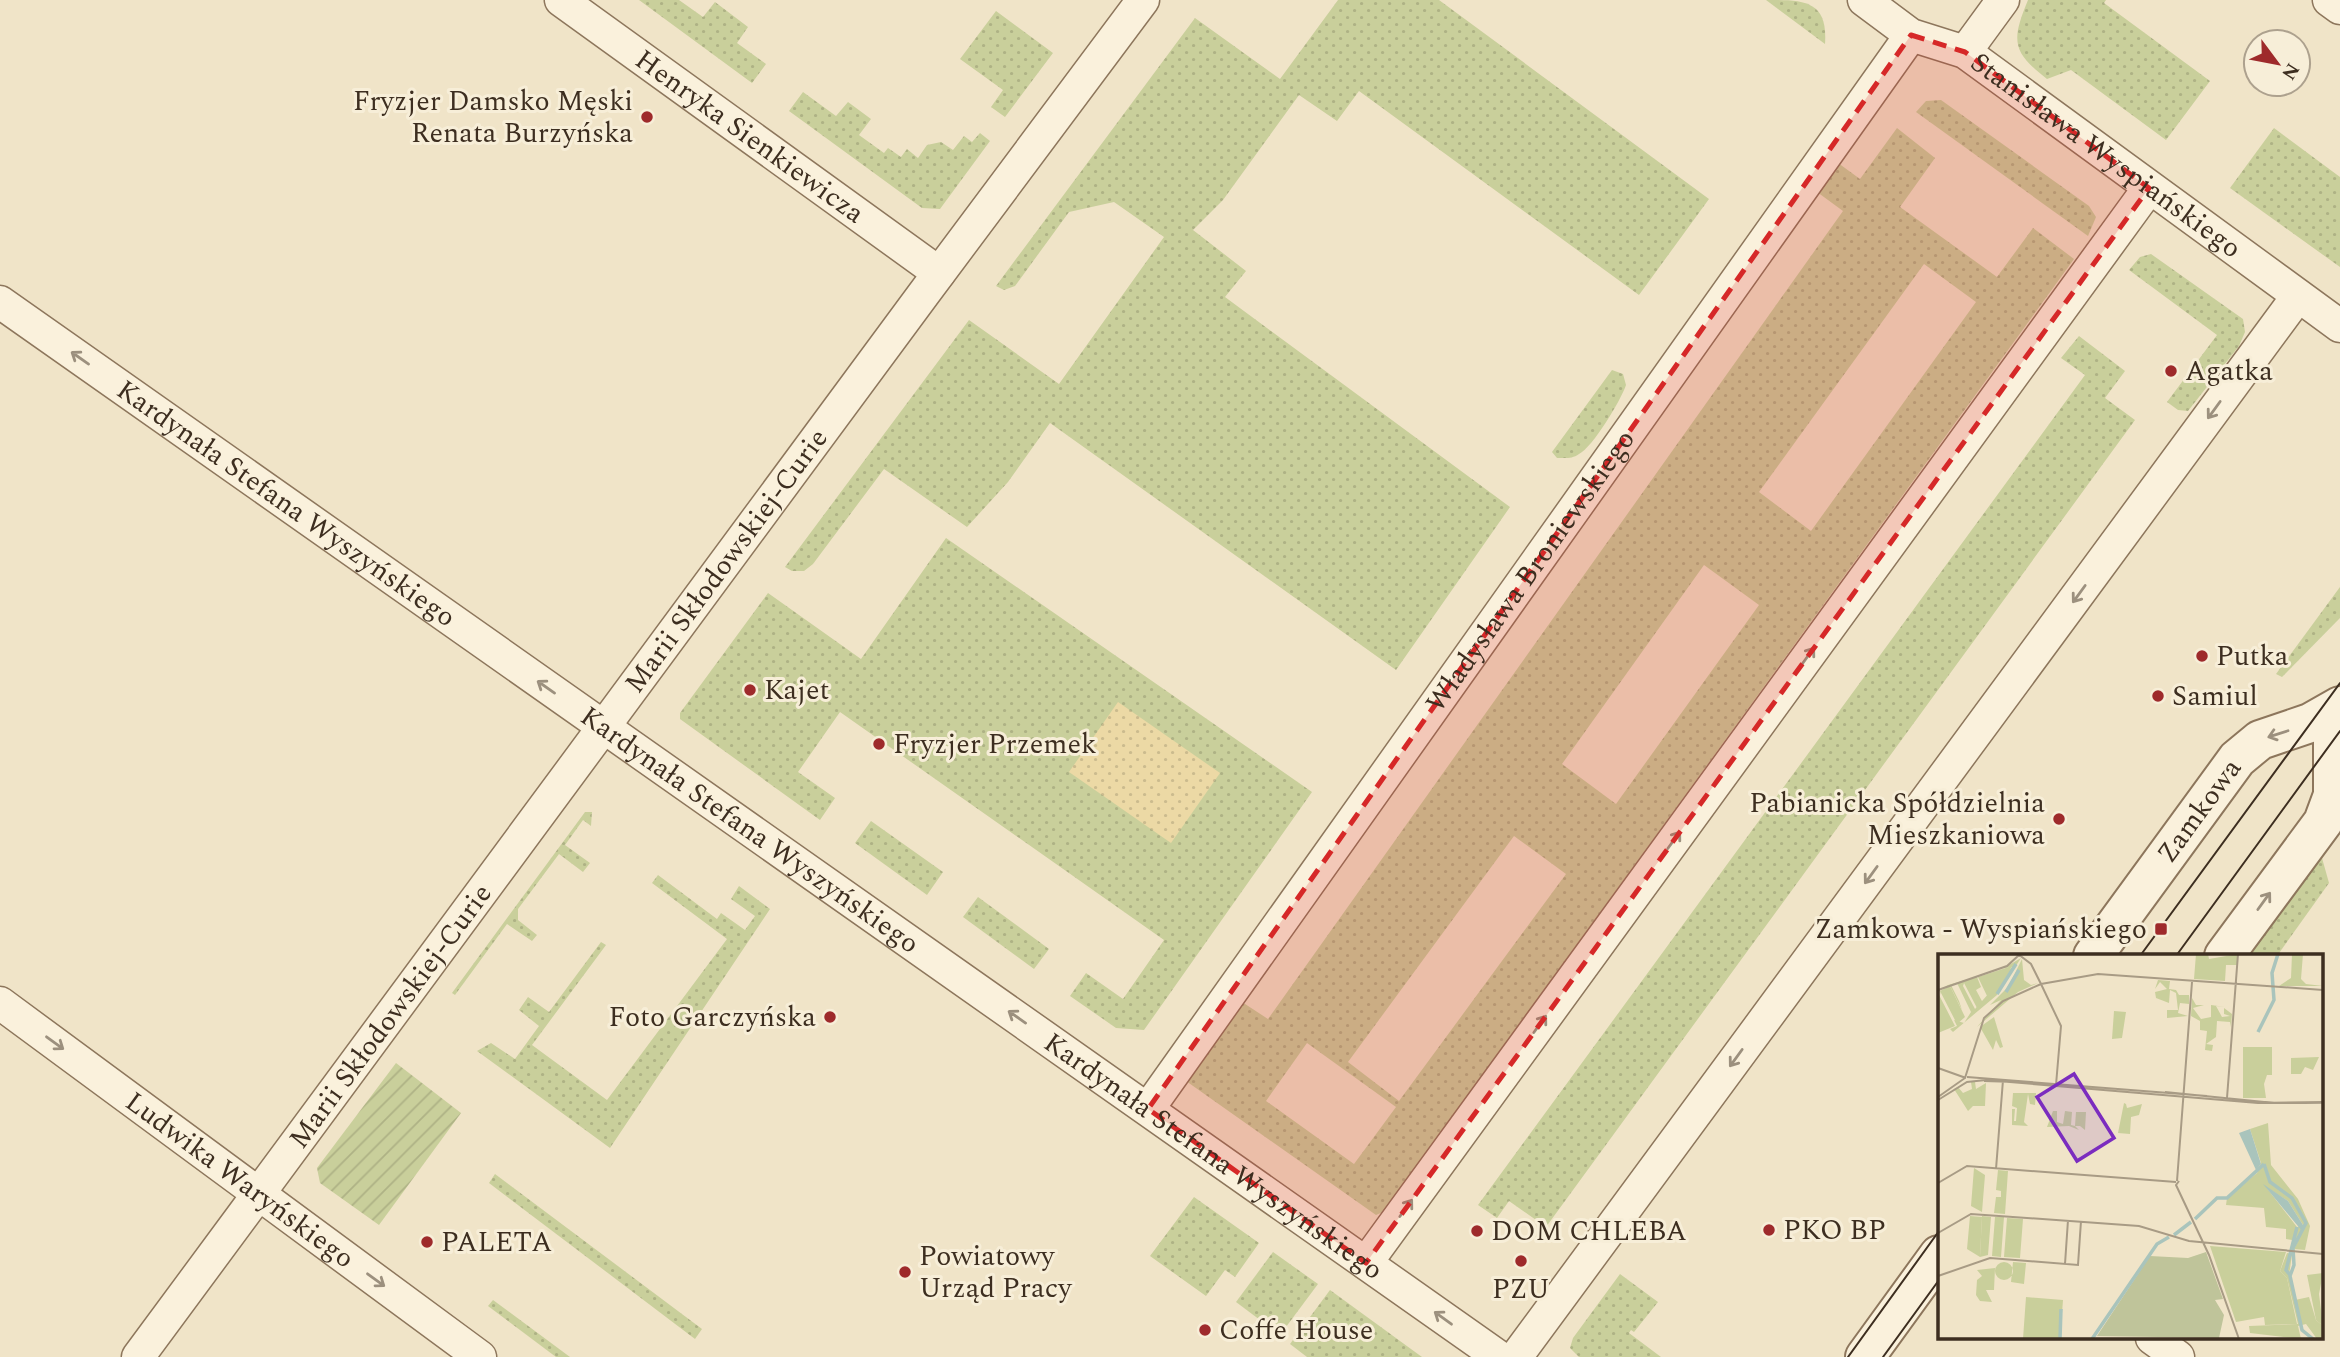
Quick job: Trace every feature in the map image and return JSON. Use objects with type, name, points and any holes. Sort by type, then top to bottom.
[{"type":"street","name":"Henryka Sienkiewicza","points":[[561,0],[939,272]]},
{"type":"street","name":"Marii Skłodowskiej-Curie","points":[[138,1357],[1143,0]]},
{"type":"street","name":"Stanisława Wyspiańskiego","points":[[1864,0],[1911,35],[1965,52],[2340,326]]},
{"type":"street","points":[[1965,52],[2003,0]]},
{"type":"street","points":[[2329,0],[2340,8]]},
{"type":"street","name":"Władysława Broniewskiego","points":[[1148,1109],[1911,35]]},
{"type":"street","points":[[1366,1263],[2149,188]]},
{"type":"street","points":[[1516,1357],[2298,296]]},
{"type":"street","name":"Kardynała Stefana Wyszyńskiego","points":[[0,302],[1499,1357]]},
{"type":"street","name":"Zamkowa","points":[[2093,954],[2237,759],[2260,740],[2311,723],[2340,708]]},
{"type":"street","name":"Zamkowa","points":[[2225,954],[2323,822],[2333,795],[2333,740],[2340,708]]},
{"type":"street","name":"Ludwika Waryńskiego","points":[[0,1003],[480,1357]]},
{"type":"street","points":[[1865,1357],[1938,1256]]},
{"type":"street","points":[[2155,1340],[2178,1357]]},
{"type":"highlighted area","points":[[1911,35],[1965,52],[2149,188],[1366,1263],[1148,1109]]},
{"type":"green space","points":[[639,0],[679,0],[703,17],[715,2],[748,27],[737,43],[766,64],[752,83]]},
{"type":"green space","points":[[1338,0],[1439,0],[1709,199],[1639,295],[1359,91],[1337,121],[1299,95],[1223,200],[1193,230],[1246,271],[1225,297],[1510,507],[1396,670],[1050,423],[1008,482],[967,527],[884,469],[813,564],[804,571],[792,571],[785,567],[969,320],[1059,384],[1164,237],[1114,202],[1069,212],[1015,286],[1004,290],[996,286],[1195,18],[1280,79]]},
{"type":"green space","points":[[1766,0],[1802,2],[1818,11],[1825,29],[1825,44]]},
{"type":"green space","points":[[2028,0],[2106,0],[2104,3],[2210,81],[2166,140],[2071,70],[2047,79],[2035,70],[2021,53],[2017,36]]},
{"type":"green space","points":[[996,11],[1053,53],[1005,117],[991,107],[1003,90],[960,59]]},
{"type":"green space","points":[[803,92],[836,116],[848,102],[871,119],[859,135],[884,153],[888,148],[901,157],[907,149],[918,158],[927,145],[941,142],[953,150],[964,136],[972,142],[980,133],[990,141],[940,209],[922,208],[789,111]]},
{"type":"green space","points":[[1941,100],[2089,206],[2096,217],[2088,236],[1916,112],[1926,101]]},
{"type":"green space","points":[[1897,128],[1935,158],[1900,207],[1997,277],[2033,228],[2074,259],[1383,1212],[1376,1215],[1186,1081],[1242,1002],[1268,1019],[1843,211],[1813,189],[1834,160],[1860,179]],"holes":[[[1924,264],[1976,302],[1811,531],[1759,492]],[[1704,565],[1759,605],[1616,804],[1562,764]],[[1514,836],[1566,874],[1399,1101],[1348,1062]],[[1307,1043],[1396,1107],[1354,1164],[1266,1101]]]},
{"type":"green space","points":[[2274,128],[2340,177],[2340,267],[2230,188]]},
{"type":"green space","points":[[2151,254],[2243,319],[2245,332],[2239,346],[2188,411],[2178,410],[2167,402],[2217,335],[2129,270],[2140,257]]},
{"type":"green space","points":[[2079,336],[2125,371],[2105,398],[2135,420],[1546,1227],[1509,1201],[1497,1218],[1478,1205],[2085,375],[2061,358]]},
{"type":"green space","points":[[1612,370],[1623,374],[1626,385],[1606,422],[1585,450],[1571,457],[1557,458],[1552,452]]},
{"type":"green space","points":[[946,538],[1312,792],[1144,1030],[1116,1028],[1070,996],[1086,973],[1123,999],[1164,940],[840,712],[798,772],[835,798],[820,820],[680,719],[680,713],[768,593],[861,659]]},
{"type":"green space","points":[[2340,587],[2340,618],[2282,677],[2276,674]]},
{"type":"green space","points":[[585,812],[592,812],[591,826],[583,820],[565,845],[590,863],[583,872],[559,854],[518,909],[518,920],[537,935],[532,941],[507,924],[455,995],[452,993]]},
{"type":"green space","points":[[871,821],[943,872],[927,895],[855,843]]},
{"type":"green space","points":[[2320,851],[2329,883],[2278,954],[2245,954]]},
{"type":"green space","points":[[658,875],[717,919],[721,913],[745,930],[755,916],[731,899],[739,886],[770,909],[610,1148],[477,1051],[491,1043],[515,1059],[539,1026],[519,1010],[528,997],[549,1012],[601,942],[606,945],[532,1045],[607,1100],[727,939],[652,883]]},
{"type":"green space","points":[[978,897],[1049,949],[1034,969],[963,917]]},
{"type":"green space","points":[[396,1063],[461,1113],[379,1225],[320,1183],[317,1168]]},
{"type":"green space","points":[[495,1174],[702,1329],[695,1339],[489,1183]]},
{"type":"green space","points":[[1194,1197],[1259,1243],[1235,1277],[1225,1270],[1206,1296],[1150,1256]]},
{"type":"green space","points":[[1273,1252],[1318,1284],[1280,1335],[1236,1302]]},
{"type":"green space","points":[[1620,1274],[1658,1302],[1634,1332],[1631,1330],[1629,1333],[1661,1357],[1579,1357],[1570,1348],[1573,1338]]},
{"type":"green space","points":[[1330,1290],[1422,1357],[1307,1357],[1290,1344]]},
{"type":"green space","points":[[493,1300],[570,1357],[556,1357],[488,1306]]},
{"type":"sand","points":[[1118,702],[1220,773],[1171,843],[1069,772]]},
{"type":"tram line","points":[[2141,954],[2340,683]]},
{"type":"tram line","points":[[2177,954],[2340,731]]},
{"type":"tram line","points":[[1848,1357],[1938,1232]]},
{"type":"tram line","points":[[1883,1357],[1938,1281]]},
{"type":"place","name":"Fryzjer Damsko Męski Renata Burzyńska","points":[[647,117]]},
{"type":"place","name":"Agatka","points":[[2171,371]]},
{"type":"place","name":"Putka","points":[[2202,656]]},
{"type":"place","name":"Kajet","points":[[750,690]]},
{"type":"place","name":"Samiul","points":[[2158,696]]},
{"type":"place","name":"Fryzjer Przemek","points":[[879,744]]},
{"type":"place","name":"Pabianicka Spółdzielnia Mieszkaniowa","points":[[2059,819]]},
{"type":"place","name":"Zamkowa - Wyspiańskiego","points":[[2161,929]]},
{"type":"place","name":"Foto Garczyńska","points":[[830,1017]]},
{"type":"place","name":"PKO BP","points":[[1769,1230]]},
{"type":"place","name":"DOM CHLEBA","points":[[1477,1231]]},
{"type":"place","name":"PALETA","points":[[427,1242]]},
{"type":"place","name":"PZU","points":[[1521,1261]]},
{"type":"place","name":"Powiatowy Urząd Pracy","points":[[905,1272]]},
{"type":"place","name":"Coffe House","points":[[1205,1330]]}]
